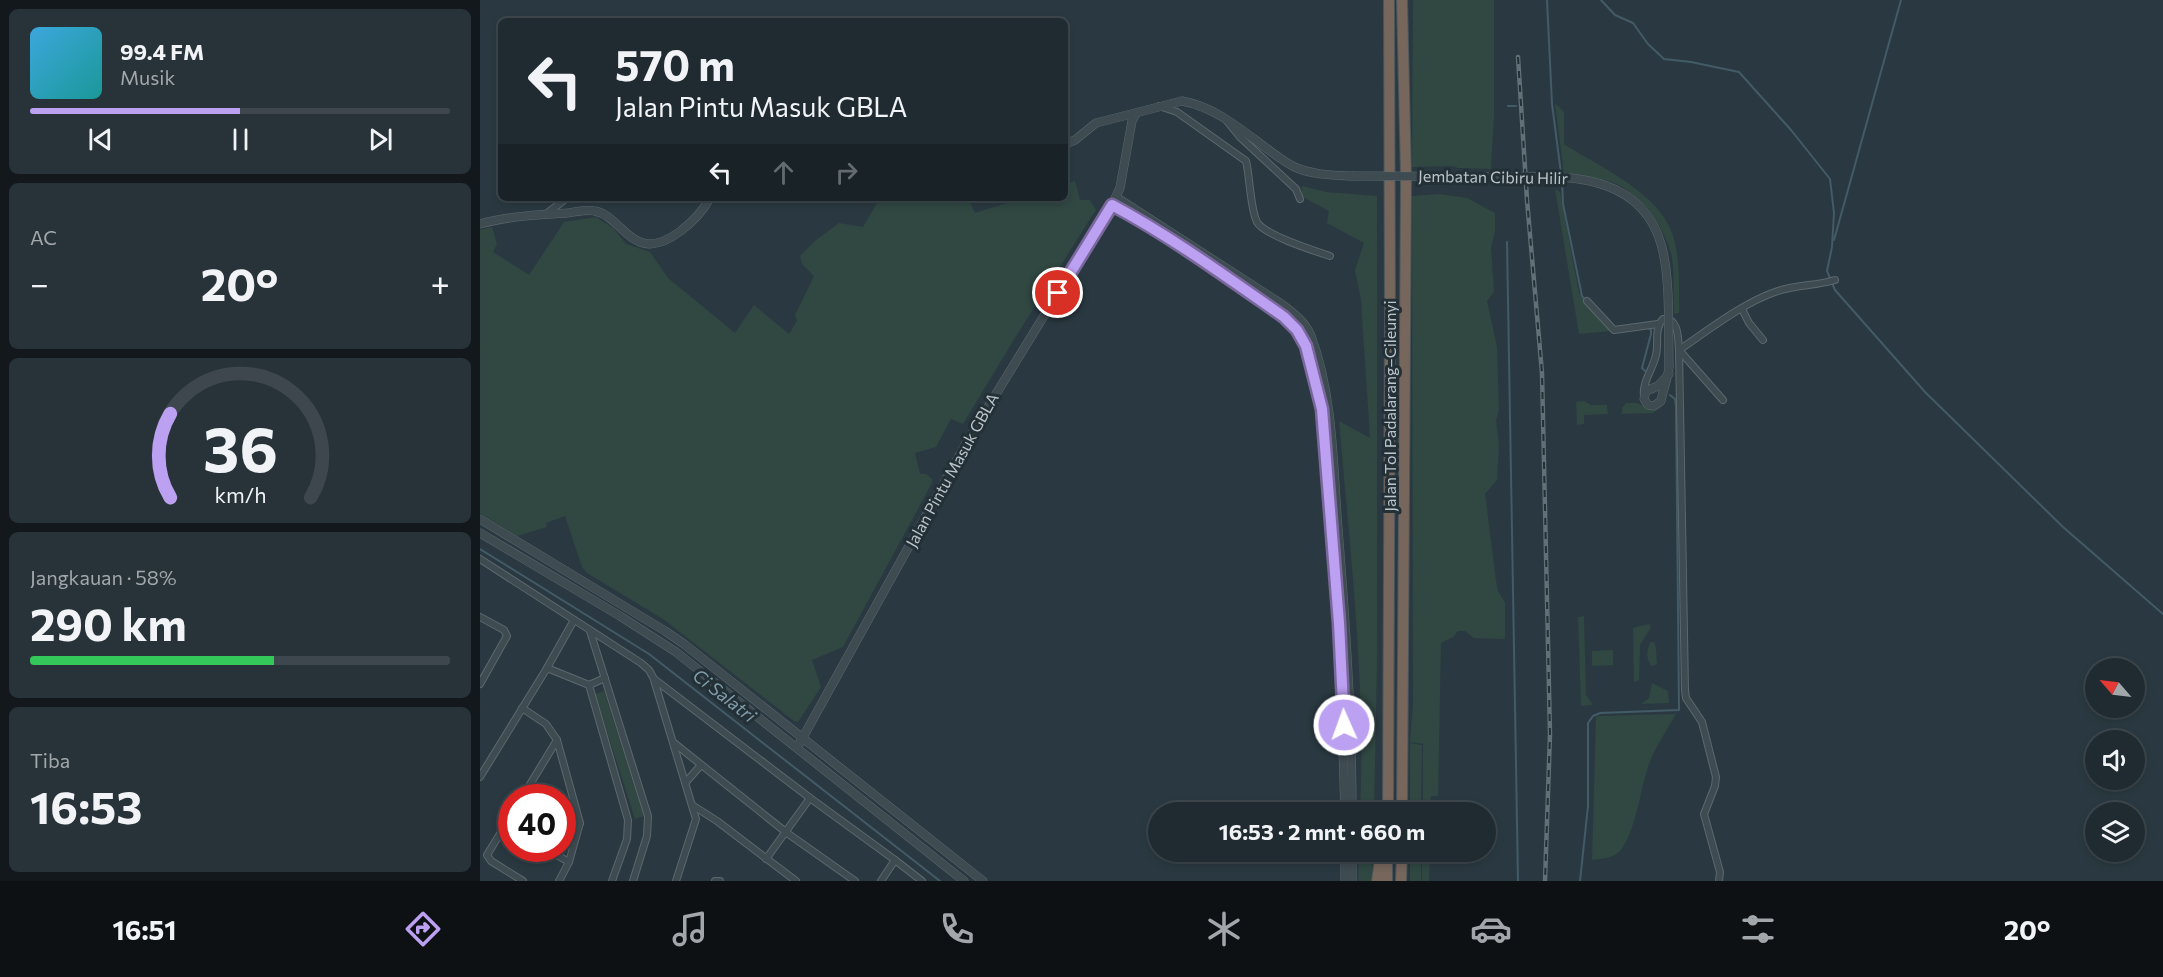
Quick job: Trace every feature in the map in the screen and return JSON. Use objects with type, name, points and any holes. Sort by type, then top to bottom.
[{"type":"highway","name":"Jalan Tol Padalarang–Cileunyi","points":[[1387,802],[1389,0]]},
{"type":"highway","name":"Jalan Tol Padalarang–Cileunyi","points":[[1402,0],[1406,177],[1402,802]]},
{"type":"highway","points":[[1377,881],[1380,862]]},
{"type":"highway","points":[[1387,862],[1387,881]]},
{"type":"highway","points":[[1401,881],[1402,862]]},
{"type":"street","name":"Jembatan Cibiru Hilir","points":[[1068,143],[1076,140],[1096,123],[1182,100],[1206,107],[1226,118],[1296,168],[1317,173],[1352,176],[1566,177],[1608,187],[1628,197],[1642,208],[1661,243],[1666,276],[1669,371],[1662,397]]},
{"type":"street","points":[[1159,106],[1177,112],[1246,161],[1257,222],[1262,227],[1305,248],[1330,256]]},
{"type":"street","name":"Jalan Pintu Masuk GBLA","points":[[797,748],[969,438],[1114,201],[1124,173],[1132,121],[1136,114]]},
{"type":"street","points":[[1226,118],[1240,137],[1296,189],[1300,199]]},
{"type":"street","points":[[545,215],[563,201]]},
{"type":"street","points":[[480,224],[593,210],[610,218],[630,236],[650,245],[688,226],[708,201]]},
{"type":"street","points":[[1114,201],[1284,317],[1297,330],[1306,346],[1322,409],[1339,623],[1345,802]]},
{"type":"street","points":[[1114,201],[1280,303],[1304,323],[1311,334],[1327,404],[1332,449],[1346,630],[1352,802]]},
{"type":"street","points":[[1679,350],[1742,309],[1773,292],[1834,280]]},
{"type":"street","points":[[1587,301],[1614,330],[1658,324],[1663,319],[1671,320],[1677,333],[1685,690],[1686,698],[1702,722],[1716,777],[1715,786],[1704,814],[1720,872],[1719,881]]},
{"type":"street","points":[[1742,309],[1749,323],[1763,340]]},
{"type":"street","points":[[1649,385],[1658,389],[1662,397],[1659,404],[1651,406],[1646,403],[1644,397],[1657,351],[1658,324]]},
{"type":"street","points":[[1679,350],[1724,400]]},
{"type":"street","points":[[1649,385],[1658,386],[1669,371]]},
{"type":"street","points":[[480,519],[665,631],[983,881]]},
{"type":"street","points":[[480,532],[658,640],[964,881]]},
{"type":"street","points":[[480,559],[649,670],[654,679],[696,819],[676,881]]},
{"type":"street","points":[[480,617],[504,630],[507,636],[480,684]]},
{"type":"street","points":[[480,777],[574,620]]},
{"type":"street","points":[[590,631],[648,816],[647,836],[633,881]]},
{"type":"street","points":[[547,668],[589,685],[606,678]]},
{"type":"street","points":[[654,679],[922,881]]},
{"type":"street","points":[[589,685],[628,820],[627,839],[612,881]]},
{"type":"street","points":[[522,708],[546,724],[557,741],[580,824],[576,838]]},
{"type":"street","points":[[530,784],[557,741]]},
{"type":"street","points":[[674,743],[787,833],[855,881]]},
{"type":"street","points":[[686,782],[700,765]]},
{"type":"street","points":[[766,860],[810,798]]},
{"type":"street","points":[[692,805],[796,881]]},
{"type":"street","points":[[695,826],[707,814]]},
{"type":"street","points":[[576,822],[580,824]]},
{"type":"street","points":[[498,836],[487,855],[491,861],[523,881]]},
{"type":"street","points":[[881,881],[896,860]]},
{"type":"street","points":[[559,881],[569,862]]},
{"type":"street","points":[[1345,862],[1345,881]]},
{"type":"street","points":[[1352,862],[1352,881]]},
{"type":"street","points":[[715,881],[720,881]]},
{"type":"green space","points":[[1413,0],[1494,0],[1494,115],[1491,169],[1453,166],[1412,167]]},
{"type":"green space","points":[[1555,103],[1564,112],[1564,144],[1630,184],[1659,211],[1669,226],[1678,260],[1679,313],[1674,314],[1671,253],[1663,232],[1650,212],[1633,194],[1614,183],[1564,174]]},
{"type":"green space","points":[[1075,181],[1080,200],[1090,200],[1096,210],[963,424],[951,419],[936,447],[915,453],[920,474],[926,474],[932,479],[932,483],[843,647],[812,660],[821,687],[798,722],[663,619],[587,573],[582,567],[565,516],[546,523],[547,527],[517,536],[480,513],[480,230],[492,227],[497,244],[493,252],[529,275],[564,222],[596,217],[613,228],[626,244],[650,252],[668,278],[735,333],[754,305],[789,334],[797,321],[795,315],[814,276],[802,264],[800,256],[816,240],[839,223],[863,227],[878,201],[969,201],[975,213],[1013,201],[1068,201],[1068,183]]},
{"type":"green space","points":[[1302,186],[1326,192],[1377,196],[1377,666],[1374,802],[1360,802],[1359,666],[1339,421],[1370,438],[1361,300],[1355,270],[1364,243],[1327,223],[1329,211],[1301,196]]},
{"type":"green space","points":[[1555,189],[1560,192],[1579,293],[1612,331],[1579,334]]},
{"type":"green space","points":[[1439,194],[1467,198],[1495,213],[1495,231],[1491,248],[1494,292],[1487,301],[1497,347],[1499,410],[1496,420],[1499,445],[1497,480],[1485,494],[1496,581],[1498,591],[1505,603],[1505,639],[1474,638],[1465,631],[1458,631],[1453,637],[1441,643],[1438,796],[1431,796],[1431,802],[1423,802],[1423,744],[1410,742],[1413,705],[1412,196]]},
{"type":"green space","points":[[1584,401],[1591,405],[1607,405],[1608,414],[1584,415],[1584,424],[1577,425],[1576,402]]},
{"type":"green space","points":[[1626,403],[1637,403],[1653,410],[1654,413],[1622,414],[1622,408]]},
{"type":"green space","points":[[1584,616],[1586,695],[1593,705],[1581,706],[1578,617]]},
{"type":"green space","points":[[1649,624],[1650,629],[1640,645],[1639,680],[1634,682],[1633,628]]},
{"type":"green space","points":[[1651,642],[1654,642],[1656,648],[1657,664],[1652,666],[1647,654]]},
{"type":"green space","points":[[1613,650],[1613,665],[1592,666],[1592,651]]},
{"type":"green space","points":[[1652,683],[1668,691],[1669,703],[1641,704],[1649,698]]},
{"type":"green space","points":[[604,691],[644,816],[635,819],[595,694]]},
{"type":"green space","points":[[1676,714],[1649,764],[1625,845],[1613,856],[1592,860],[1596,717]]},
{"type":"green space","points":[[1410,743],[1422,745],[1421,802],[1410,802]]},
{"type":"green space","points":[[1359,862],[1373,862],[1372,881],[1358,881]]},
{"type":"green space","points":[[1410,862],[1421,862],[1421,881],[1410,881]]},
{"type":"green space","points":[[1422,862],[1430,862],[1429,881],[1422,881]]},
{"type":"waterway","points":[[1547,0],[1552,104],[1563,204],[1582,296],[1587,302]]},
{"type":"waterway","points":[[1601,0],[1615,15],[1633,23],[1648,44],[1664,59],[1739,72],[1791,130],[1830,179],[1834,213],[1832,247],[1827,271],[1835,290],[1925,392],[2063,527],[2163,614]]},
{"type":"waterway","points":[[1834,240],[1901,0]]},
{"type":"waterway","points":[[1508,106],[1516,106]]},
{"type":"waterway","points":[[1507,242],[1518,881]]},
{"type":"waterway","points":[[1645,371],[1642,368],[1651,334],[1648,328]]},
{"type":"waterway","points":[[1580,881],[1588,806],[1588,723],[1593,716],[1600,713],[1679,710],[1676,407],[1675,399],[1670,395]]},
{"type":"waterway","name":"Ci Salatri","points":[[480,549],[649,654],[940,881]]},
{"type":"railway","points":[[1518,57],[1527,200],[1542,373],[1550,734],[1545,881]]},
{"type":"route","points":[[1058,293],[1112,205],[1141,220],[1178,244],[1284,317],[1297,330],[1306,346],[1322,409],[1339,623],[1344,725]]}]
